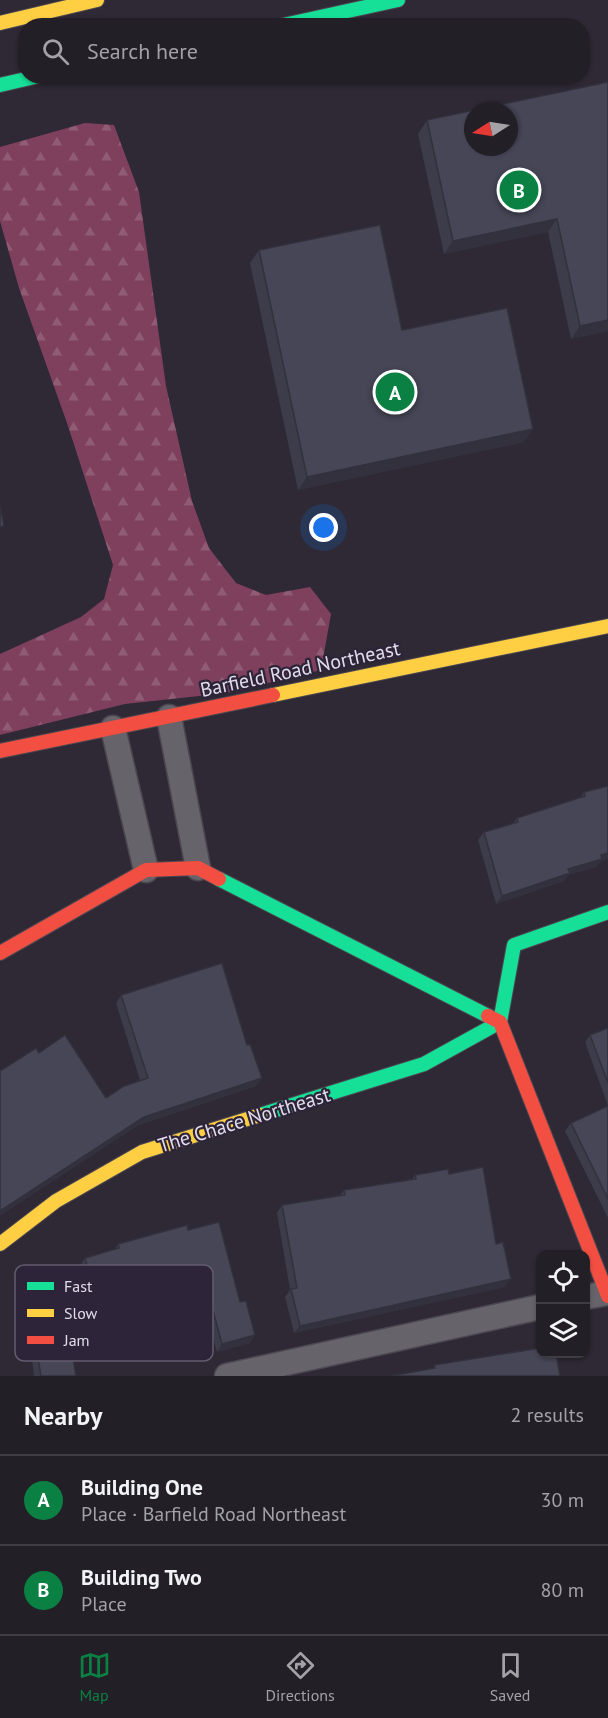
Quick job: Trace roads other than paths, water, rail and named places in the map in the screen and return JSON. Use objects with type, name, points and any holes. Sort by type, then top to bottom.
[{"type":"main road","points":[[0,22],[97,0]]},
{"type":"main road","points":[[316,18],[398,0]]},
{"type":"main road","points":[[0,85],[18,81]]},
{"type":"main road","name":"Barfield Road Northeast","points":[[0,751],[608,626]]},
{"type":"main road","points":[[0,953],[146,870],[198,868],[500,1022]]},
{"type":"main road","points":[[600,1295],[500,1022],[514,945],[608,912]]},
{"type":"main road","name":"The Chace Northeast","points":[[0,1244],[56,1201],[142,1152],[424,1064],[500,1022]]},
{"type":"street","points":[[169,717],[198,868]]},
{"type":"street","points":[[113,728],[146,870]]},
{"type":"street","points":[[227,1376],[536,1308]]},
{"type":"place","name":"Building Two","points":[[519,190]]},
{"type":"place","name":"Building One","points":[[395,392]]}]
